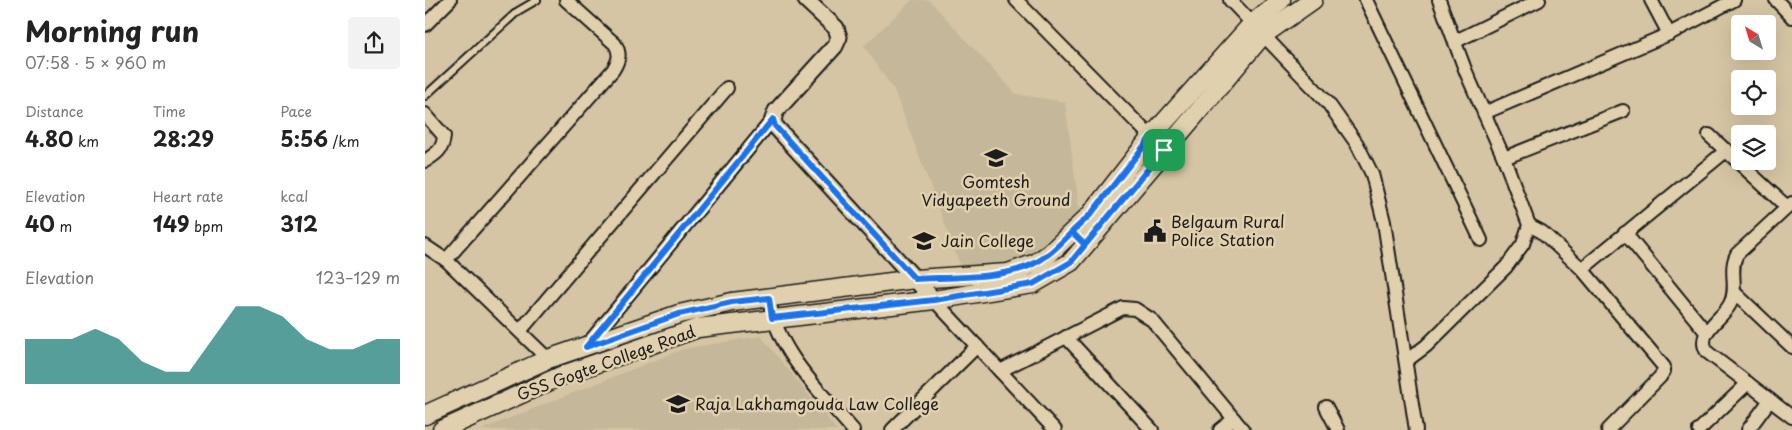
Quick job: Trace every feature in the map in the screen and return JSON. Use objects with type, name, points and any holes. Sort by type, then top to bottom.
[{"type":"main road","points":[[425,415],[548,359],[679,314],[732,302],[915,279],[1008,273],[1025,269],[1049,254],[1091,214],[1151,137],[1257,30],[1281,0]]},
{"type":"main road","name":"GSS Gogte College Road","points":[[442,430],[563,375],[698,328],[934,300],[1033,284],[1071,262],[1164,150],[1257,30],[1313,0]]},
{"type":"main road","points":[[1072,232],[1085,245]]},
{"type":"street","points":[[425,25],[450,0]]},
{"type":"street","points":[[446,260],[613,70],[619,60],[619,51],[615,44],[566,0]]},
{"type":"street","points":[[586,347],[773,119],[776,111],[835,46],[839,37],[837,28],[806,0]]},
{"type":"street","points":[[1230,0],[1328,103],[1357,144],[1372,174],[1384,222],[1416,430]]},
{"type":"street","points":[[1366,0],[1481,240]]},
{"type":"street","points":[[1406,361],[1426,346],[1506,267],[1523,244],[1529,225],[1504,158],[1466,72],[1456,41],[1439,0]]},
{"type":"street","points":[[1456,41],[1539,0]]},
{"type":"street","points":[[1651,0],[1669,34]]},
{"type":"street","points":[[1484,113],[1669,34],[1734,0]]},
{"type":"street","points":[[1776,0],[1792,17]]},
{"type":"street","points":[[1022,2],[1164,150]]},
{"type":"street","points":[[520,331],[727,88]]},
{"type":"street","points":[[1504,158],[1623,111]]},
{"type":"street","points":[[425,114],[444,136],[444,144],[439,152],[425,161]]},
{"type":"street","points":[[773,119],[775,126],[1055,430]]},
{"type":"street","points":[[1709,135],[1790,205],[1737,254],[1733,261],[1734,292],[1726,312],[1706,332],[1703,345],[1707,352],[1792,417]]},
{"type":"street","points":[[1582,269],[1727,150]]},
{"type":"street","points":[[1529,225],[1542,232],[1582,269],[1664,367],[1660,377],[1607,430]]},
{"type":"street","points":[[1625,233],[1706,332]]},
{"type":"street","points":[[425,246],[446,260],[548,359]]},
{"type":"street","points":[[1734,292],[1792,347]]},
{"type":"street","points":[[769,298],[772,318],[800,367],[853,430]]},
{"type":"street","points":[[1000,371],[1123,308],[1135,309],[1152,320],[1243,430]]},
{"type":"street","points":[[1066,337],[1152,430]]},
{"type":"street","points":[[892,430],[977,346]]},
{"type":"street","points":[[1699,430],[1748,384]]},
{"type":"street","points":[[1748,430],[1770,400]]},
{"type":"street","points":[[1326,407],[1338,430]]},
{"type":"street","points":[[1220,430],[1234,419]]},
{"type":"lane","points":[[425,96],[518,11],[537,0]]},
{"type":"shaded area","name":"Gomtesh Vidyapeeth Ground","points":[[912,0],[929,0],[1016,94],[1065,102],[1080,215],[1053,239],[1022,258],[963,272],[894,90],[864,46]]},
{"type":"shaded area","points":[[761,336],[837,430],[480,430],[683,349]]},
{"type":"place","name":"Gomtesh Vidyapeeth Ground","points":[[996,158]]},
{"type":"place","name":"Belgaum Rural Police Station","points":[[1155,231]]},
{"type":"place","name":"Jain College","points":[[924,241]]},
{"type":"place","name":"Raja Lakhamgouda Law College","points":[[678,404]]},
{"type":"route","points":[[1164,150],[1085,245],[1072,232],[1049,254],[1025,269],[1008,273],[915,279],[775,126],[773,119],[586,347],[679,314],[732,302],[769,298],[772,318],[934,300],[1033,284],[1071,262],[1085,245],[1072,232],[1091,214],[1151,137],[1164,150]]}]
